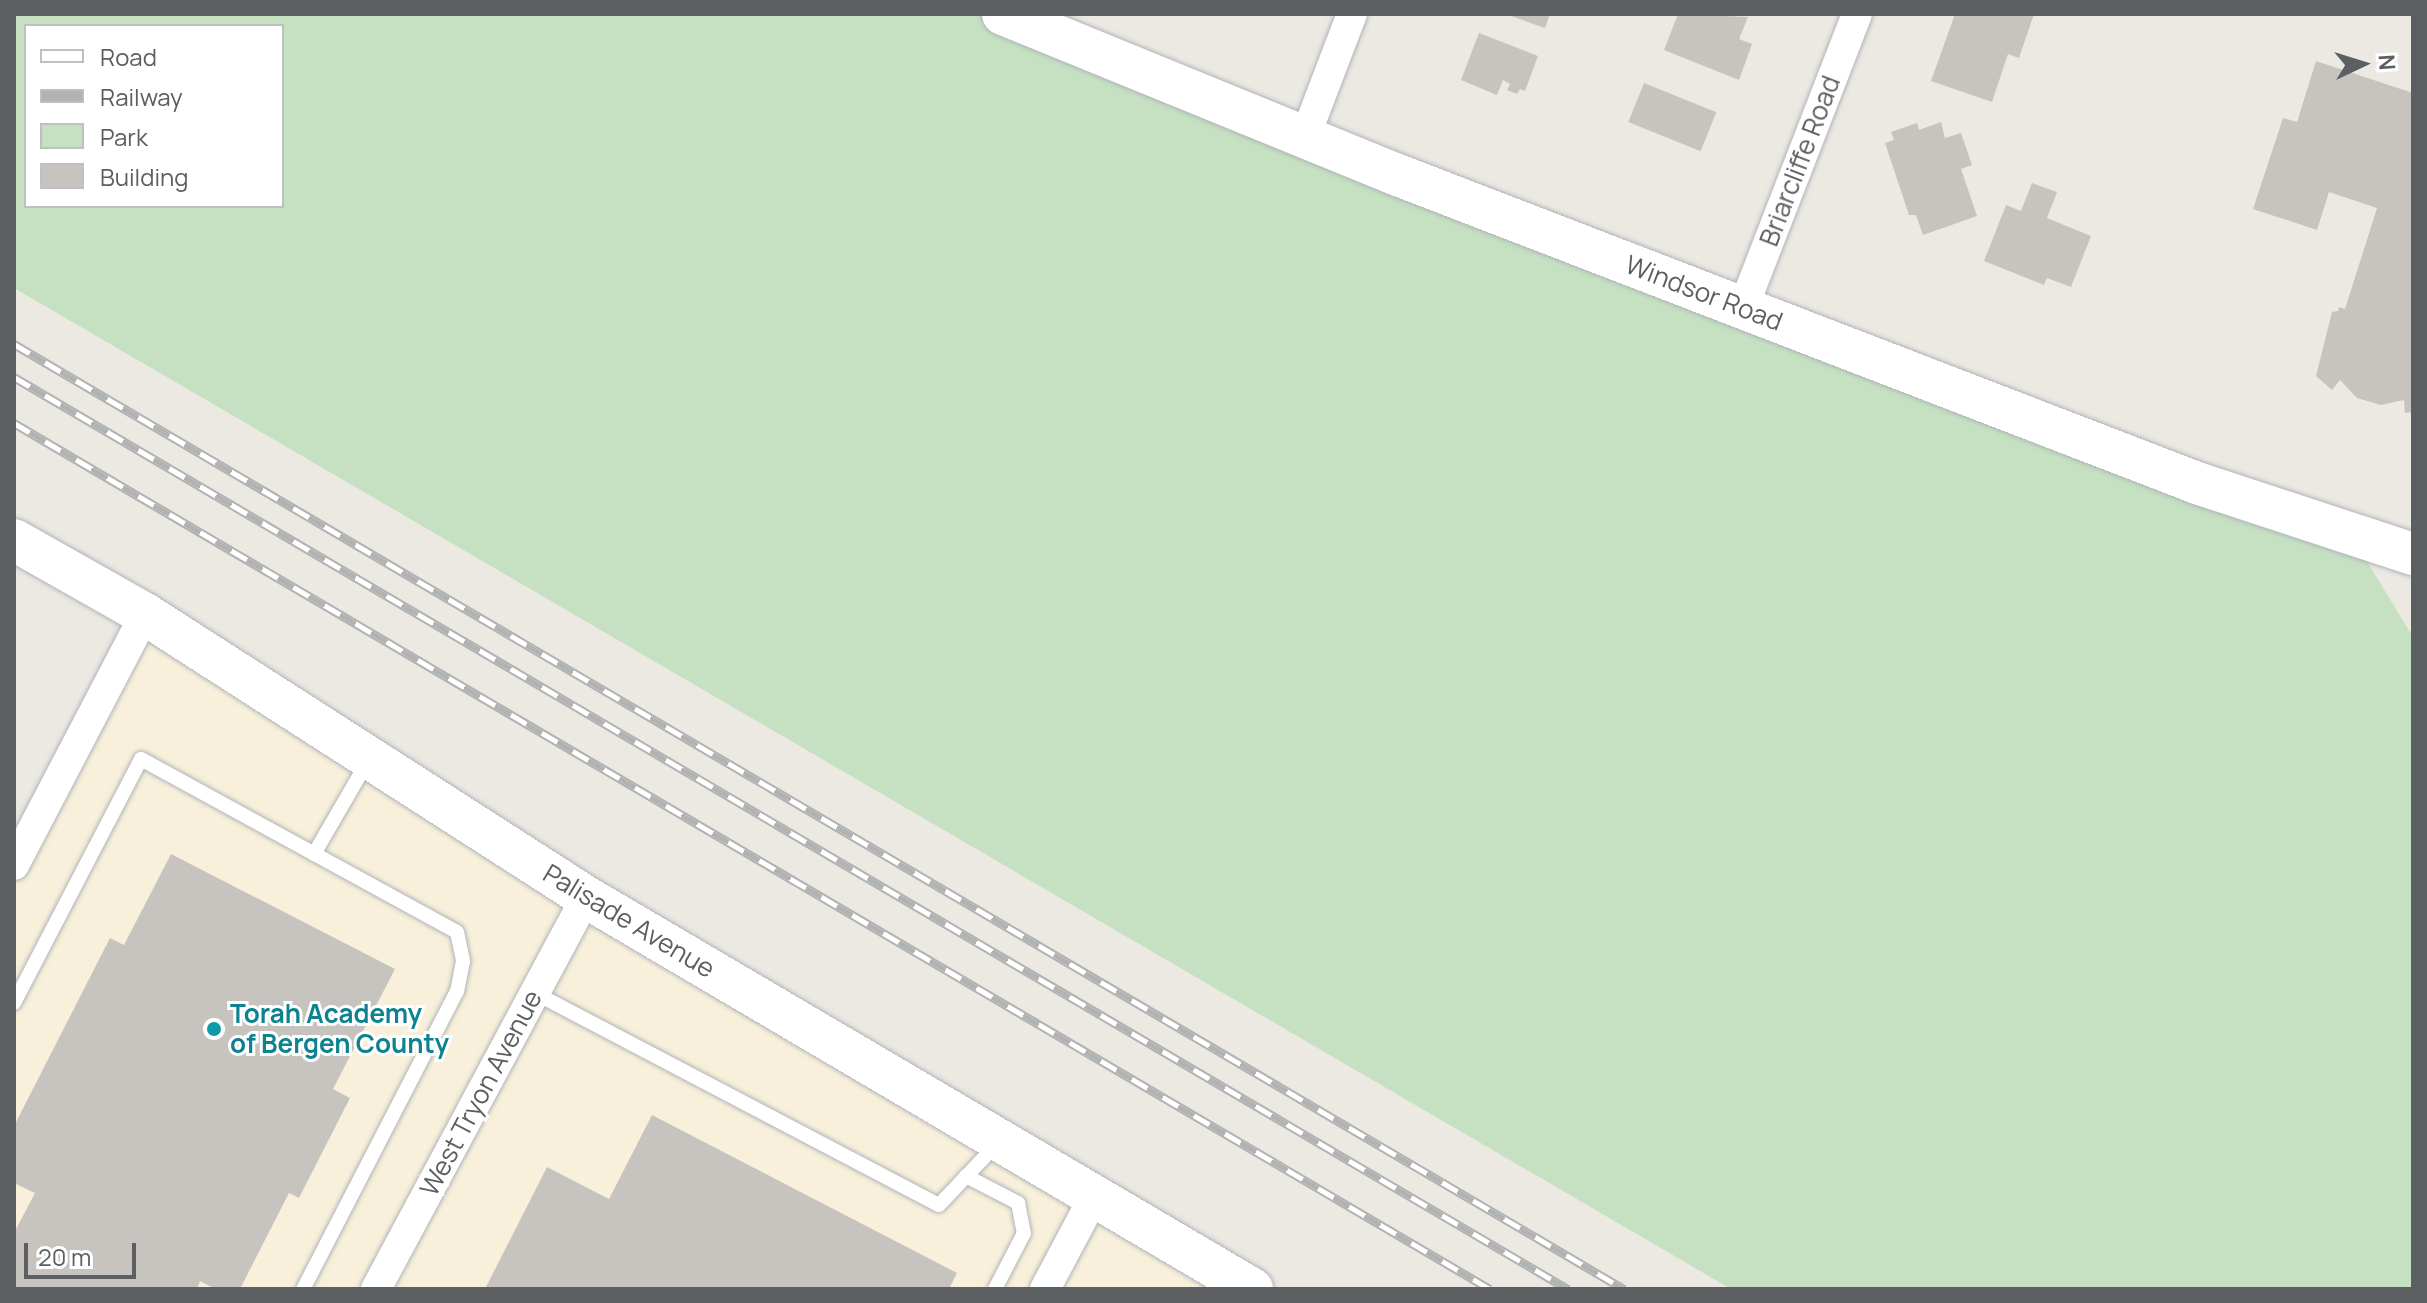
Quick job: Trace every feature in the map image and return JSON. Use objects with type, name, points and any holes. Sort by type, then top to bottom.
[{"type":"street","name":"Windsor Road","points":[[1003,14],[1305,137],[2197,483],[2413,554]]},
{"type":"street","points":[[1305,137],[1352,14]]},
{"type":"street","name":"Briarcliffe Road","points":[[1743,308],[1857,14]]},
{"type":"street","name":"Palisade Avenue","points":[[14,540],[145,614],[586,897],[1252,1289]]},
{"type":"street","points":[[14,865],[145,614]]},
{"type":"street","name":"West Tryon Avenue","points":[[376,1289],[586,897]]},
{"type":"street","points":[[1045,1289],[1094,1197]]},
{"type":"lane","points":[[314,854],[369,758]]},
{"type":"lane","points":[[14,1003],[141,759],[457,932],[463,961],[457,991],[303,1289]]},
{"type":"lane","points":[[535,993],[939,1205],[1000,1141]]},
{"type":"lane","points":[[966,1176],[1018,1203],[1024,1233],[995,1289]]},
{"type":"shaded area","points":[[145,614],[1252,1289],[14,1289],[14,865]]},
{"type":"green space","points":[[14,14],[1002,14],[2351,535],[2413,637],[2413,1289],[1731,1289],[14,288]]},
{"type":"building","points":[[1505,14],[1550,14],[1545,28]]},
{"type":"building","points":[[1678,14],[1748,17],[1739,39],[1752,44],[1739,80],[1664,50]]},
{"type":"building","points":[[1955,14],[2034,14],[2019,58],[2008,54],[1992,102],[1931,81]]},
{"type":"building","points":[[1479,33],[1538,56],[1525,91],[1520,89],[1517,94],[1507,90],[1510,84],[1503,80],[1497,95],[1461,80]]},
{"type":"building","points":[[2316,61],[2413,93],[2413,412],[2405,413],[2404,400],[2381,405],[2357,398],[2340,380],[2332,390],[2316,376],[2332,312],[2338,311],[2339,307],[2345,309],[2377,208],[2329,192],[2317,230],[2253,209],[2283,118],[2297,122]]},
{"type":"building","points":[[1644,83],[1716,112],[1701,151],[1628,122]]},
{"type":"building","points":[[1941,122],[1945,138],[1961,133],[1972,165],[1961,169],[1977,216],[1923,235],[1916,215],[1909,215],[1885,143],[1894,140],[1891,132],[1917,123],[1919,130]]},
{"type":"building","points":[[2032,183],[2057,192],[2047,218],[2091,236],[2071,287],[2047,278],[2044,285],[1984,261],[2006,205],[2021,211]]},
{"type":"building","name":"Torah Academy of Bergen County","points":[[171,854],[395,969],[333,1089],[350,1098],[299,1198],[289,1193],[240,1289],[215,1289],[200,1281],[197,1289],[14,1289],[14,1233],[35,1193],[14,1183],[14,1126],[110,938],[124,945]]},
{"type":"building","points":[[652,1115],[957,1273],[949,1289],[485,1289],[547,1167],[609,1199]]},
{"type":"railway","points":[[14,344],[1624,1289]]},
{"type":"railway","points":[[14,377],[1568,1289]]},
{"type":"railway","points":[[14,423],[1490,1289]]},
{"type":"place","name":"Torah Academy of Bergen County","points":[[214,1029]]}]
